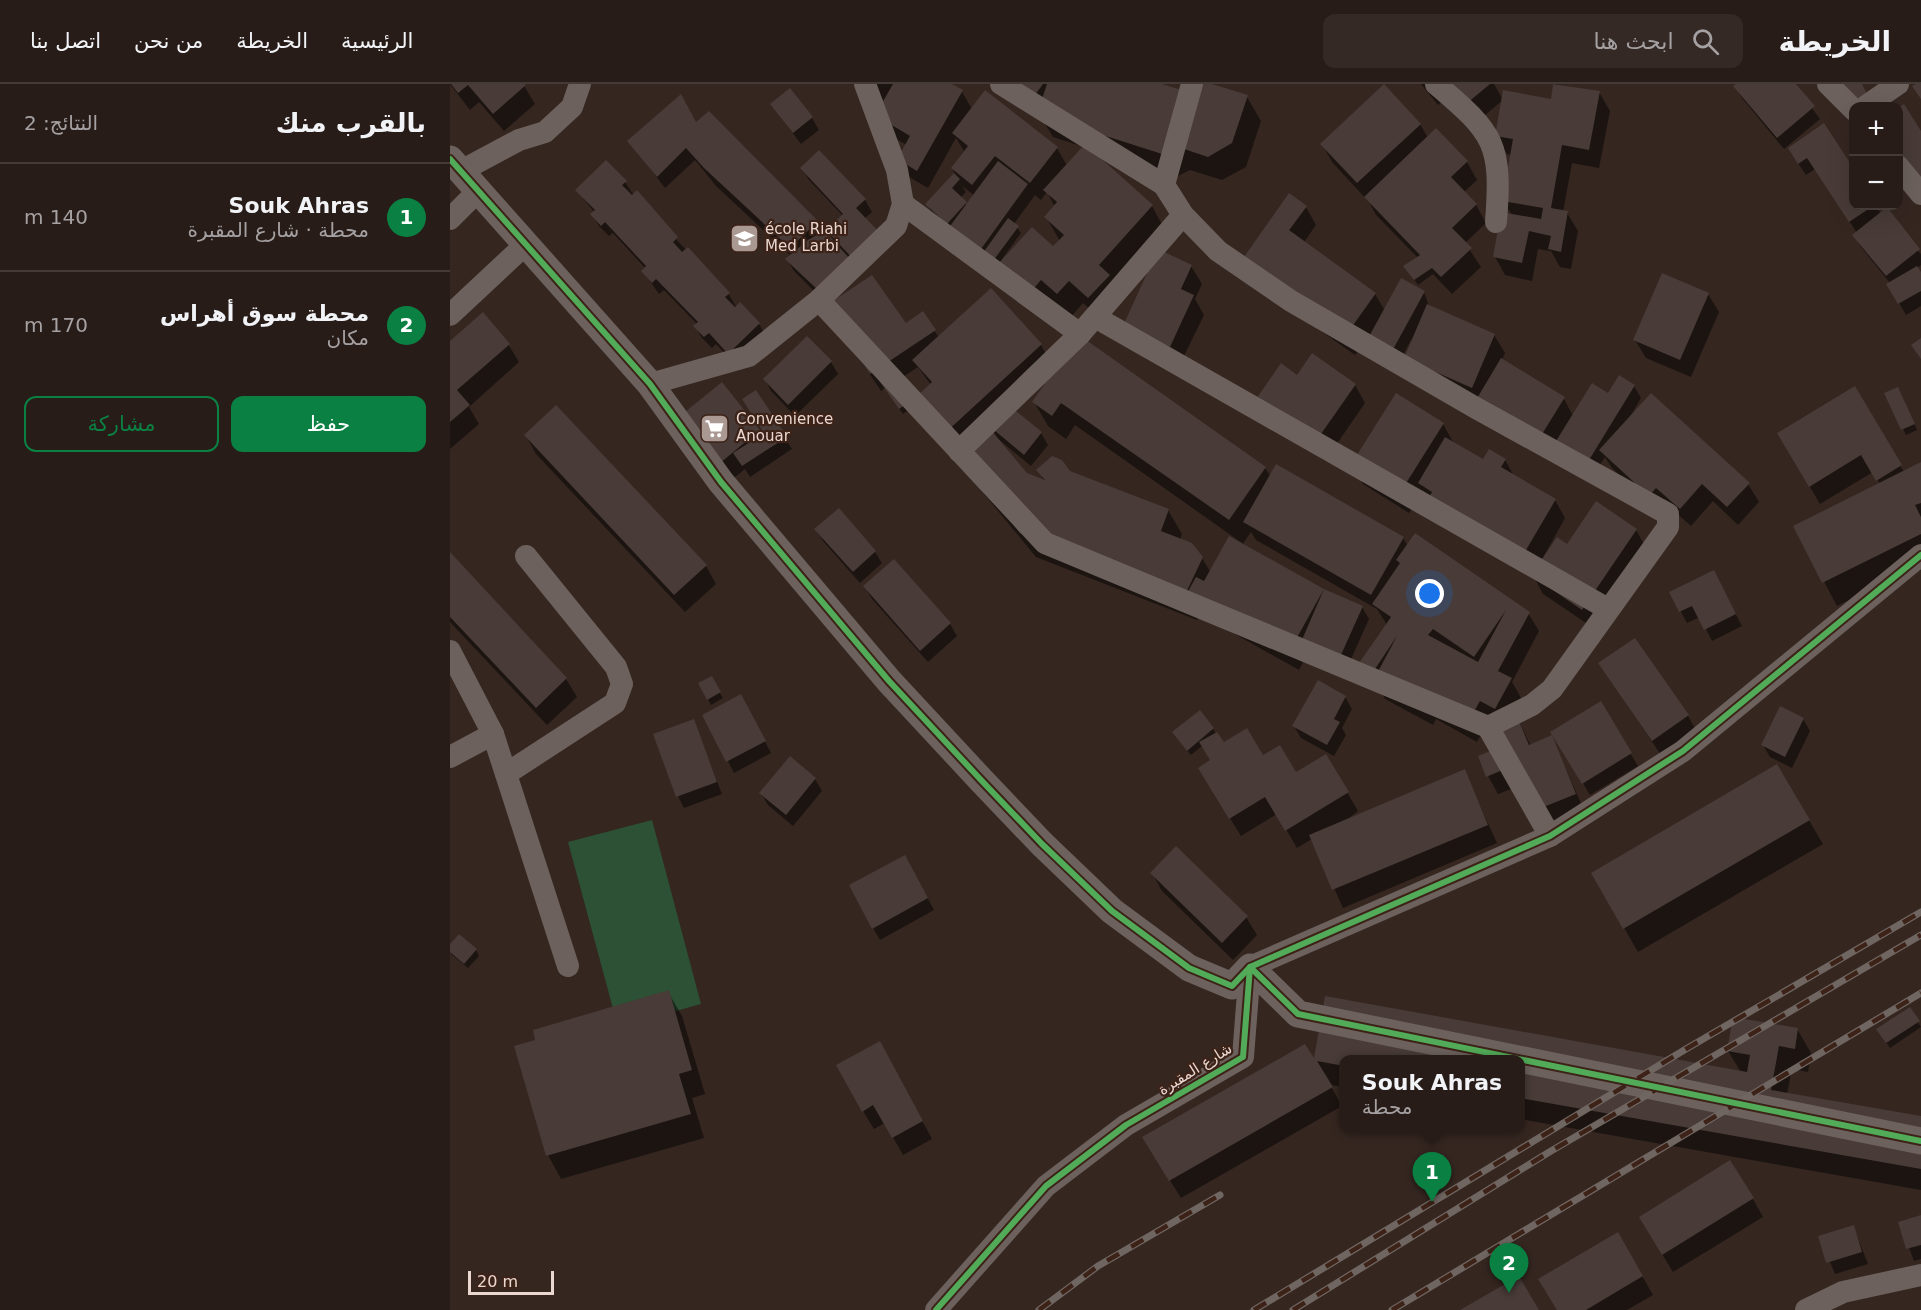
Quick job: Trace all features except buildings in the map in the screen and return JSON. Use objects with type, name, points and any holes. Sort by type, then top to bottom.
[{"type":"street","points":[[450,219],[463,173],[519,140],[545,132],[572,107],[580,84]]},
{"type":"street","points":[[650,384],[749,356],[819,300],[896,226],[903,204],[897,170],[865,84]]},
{"type":"street","points":[[1001,84],[1164,186],[1183,215],[1218,251],[1291,301],[1476,408],[1666,510],[1669,518],[1668,527],[1552,688],[1532,705],[1488,727]]},
{"type":"street","points":[[1164,186],[1192,84]]},
{"type":"street","points":[[1436,84],[1472,114],[1492,143],[1500,175],[1496,222]]},
{"type":"street","points":[[1828,84],[1849,105]]},
{"type":"street","points":[[1872,102],[1898,84]]},
{"type":"street","points":[[1903,171],[1921,194]]},
{"type":"street","points":[[463,173],[650,384],[721,482],[889,681],[1042,844],[1112,911],[1189,968],[1232,986],[1250,967],[1550,837],[1683,751],[1921,555]]},
{"type":"street","points":[[903,204],[1080,334]]},
{"type":"street","points":[[959,452],[1080,334],[1183,215]]},
{"type":"street","points":[[450,315],[526,244]]},
{"type":"street","points":[[819,300],[1045,543],[1488,727],[1550,837]]},
{"type":"street","points":[[1095,316],[1608,609]]},
{"type":"street","points":[[506,774],[615,703],[621,684],[616,667],[526,556]]},
{"type":"street","points":[[450,651],[493,734],[568,966]]},
{"type":"street","points":[[450,757],[493,734]]},
{"type":"street","points":[[1250,967],[1298,1014],[1499,1055]]},
{"type":"street","name":"شارع المقبرة","points":[[936,1310],[1046,1186],[1126,1125],[1243,1057],[1250,967]]},
{"type":"street","points":[[1525,1060],[1921,1141]]},
{"type":"street","points":[[1806,1310],[1844,1292],[1921,1275]]},
{"type":"green space","points":[[652,820],[701,1004],[618,1027],[568,842]]},
{"type":"railway","points":[[1254,1310],[1686,1049],[1921,912]]},
{"type":"railway","points":[[1293,1310],[1551,1151],[1921,935]]},
{"type":"railway","points":[[1392,1310],[1921,993]]},
{"type":"railway","points":[[1039,1310],[1098,1266],[1220,1195]]},
{"type":"cycle path","points":[[450,159],[650,384],[721,482],[889,681],[1042,844],[1112,911],[1189,968],[1232,986],[1250,967],[1298,1014],[1499,1055]]},
{"type":"cycle path","points":[[936,1310],[1046,1186],[1126,1125],[1243,1057],[1250,967],[1550,836],[1683,751],[1921,555]]},
{"type":"cycle path","points":[[1525,1060],[1921,1141]]},
{"type":"place","name":"école Riahi Med Larbi","points":[[744,238]]},
{"type":"place","name":"Convenience Anouar","points":[[715,428]]},
{"type":"place","name":"Souk Ahras","points":[[1432,1202]]},
{"type":"place","name":"محطة سوق أهراس","points":[[1509,1293]]}]
